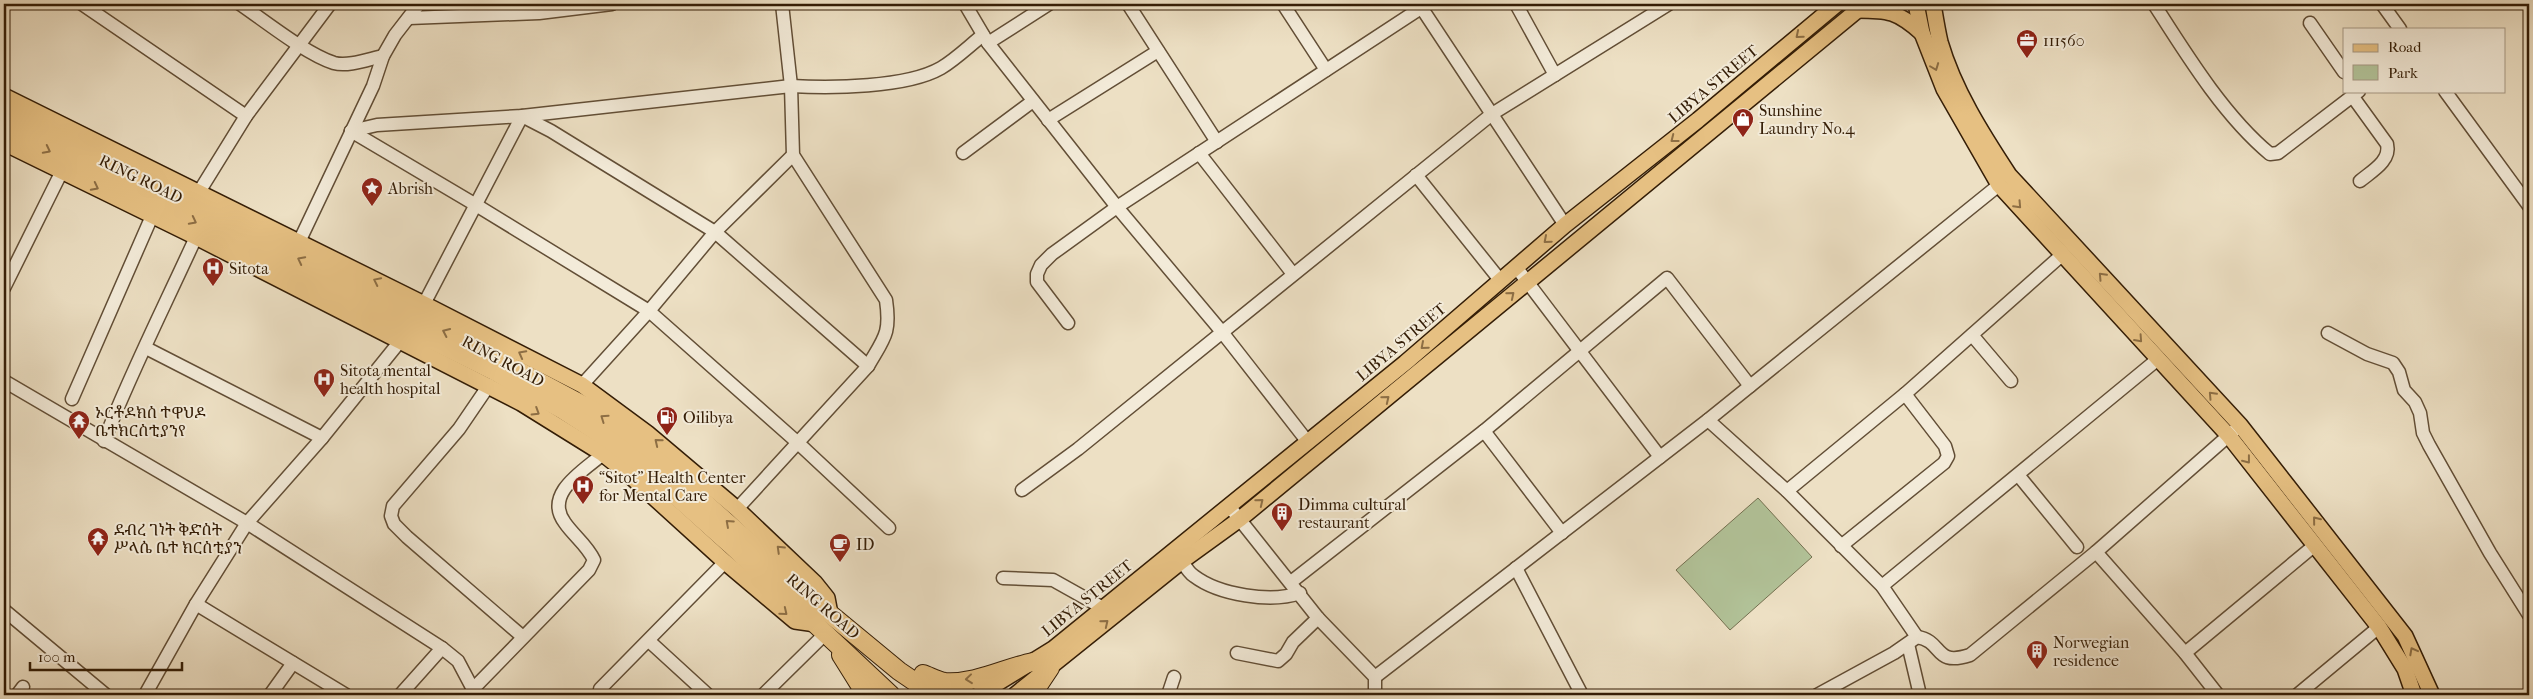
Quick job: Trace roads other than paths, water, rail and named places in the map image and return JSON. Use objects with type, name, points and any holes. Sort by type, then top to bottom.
[{"type":"highway","name":"RING ROAD","points":[[4,112],[454,336],[594,411],[633,439],[826,627],[891,695]]},
{"type":"highway","name":"RING ROAD","points":[[4,127],[486,367],[563,410],[611,441],[638,462],[826,627],[872,649],[921,686],[945,695]]},
{"type":"highway","points":[[826,627],[866,695]]},
{"type":"highway","points":[[872,649],[918,672],[944,682],[982,678],[1014,666],[1033,662]]},
{"type":"highway","points":[[1032,695],[1050,668]]},
{"type":"main road","name":"LIBYA STREET","points":[[978,695],[1053,649],[1405,363],[1565,225],[1698,120],[1837,4]]},
{"type":"main road","points":[[1916,4],[1922,33],[1944,89],[1999,185],[2229,436],[2378,627],[2405,670],[2414,695]]},
{"type":"main road","points":[[1934,5],[1940,42],[1956,84],[1985,138],[2010,175],[2240,425],[2405,636],[2432,695]]},
{"type":"main road","name":"LIBYA STREET","points":[[1015,695],[1182,561],[1240,519],[1861,7]]},
{"type":"main road","points":[[1861,7],[1891,12],[1909,22],[1922,33]]},
{"type":"main road","points":[[4,96],[424,304],[582,385],[647,433],[738,509],[816,583],[827,598],[826,627],[795,621],[603,454],[489,385],[196,237],[4,143]]},
{"type":"street","points":[[82,4],[246,116]]},
{"type":"street","points":[[240,4],[299,44],[335,63],[348,63],[383,56]]},
{"type":"street","points":[[199,192],[246,116],[330,4]]},
{"type":"street","points":[[299,242],[373,86],[383,56],[395,35],[419,4]]},
{"type":"street","points":[[409,18],[539,13],[612,4]]},
{"type":"street","points":[[738,509],[868,366],[885,338],[889,321],[886,300],[794,155],[791,86],[782,4]]},
{"type":"street","points":[[965,4],[985,39],[1048,120],[1117,208],[1222,332],[1307,441]]},
{"type":"street","points":[[350,131],[377,125],[522,116],[791,86],[822,88],[914,80],[941,68],[985,39],[1049,4]]},
{"type":"street","points":[[1129,4],[1217,142]]},
{"type":"street","points":[[1283,4],[1326,70]]},
{"type":"street","points":[[1516,4],[1555,75]]},
{"type":"street","points":[[1022,490],[1078,449],[1492,114],[1669,4]]},
{"type":"street","points":[[2154,4],[2223,104],[2254,140],[2270,154],[2278,153],[2357,93],[2387,144],[2388,149],[2386,158],[2360,181]]},
{"type":"street","points":[[2382,4],[2399,28]]},
{"type":"street","points":[[1068,323],[1037,282],[1037,274],[1041,265],[1052,254],[1117,208],[1423,5],[1565,225]]},
{"type":"street","points":[[2310,23],[2343,71]]},
{"type":"street","points":[[1048,120],[1158,51]]},
{"type":"street","points":[[2446,92],[2529,206]]},
{"type":"street","points":[[963,153],[1034,101]]},
{"type":"street","points":[[424,304],[522,116]]},
{"type":"street","points":[[522,116],[551,131],[715,232],[868,366]]},
{"type":"street","points":[[350,131],[476,205],[649,311],[797,442],[889,528]]},
{"type":"street","points":[[1199,153],[1293,274]]},
{"type":"street","points":[[582,385],[649,311],[715,232],[794,155]]},
{"type":"street","points":[[4,288],[62,171]]},
{"type":"street","points":[[1416,175],[1500,280]]},
{"type":"street","points":[[1375,677],[1708,420],[1999,185]]},
{"type":"street","points":[[72,399],[152,216]]},
{"type":"street","points":[[104,441],[120,399],[146,348],[196,237]]},
{"type":"street","points":[[1787,491],[1905,394],[2063,254]]},
{"type":"street","points":[[1516,267],[1660,457]]},
{"type":"street","points":[[1291,582],[1484,431],[1667,278],[1750,386]]},
{"type":"street","points":[[2328,333],[2367,354],[2393,363],[2399,372],[2404,390],[2415,402],[2420,413],[2423,433],[2429,445],[2490,553],[2529,615]]},
{"type":"street","points":[[1972,335],[2011,381]]},
{"type":"street","points":[[145,695],[196,604],[247,523],[322,438],[400,340]]},
{"type":"street","points":[[146,348],[322,438]]},
{"type":"street","points":[[1882,586],[2019,476],[2158,360]]},
{"type":"street","points":[[4,381],[247,523],[442,648],[458,661],[475,692],[523,637],[575,587],[589,570],[594,560],[589,549],[565,523],[558,512],[557,502],[562,490],[603,454]]},
{"type":"street","points":[[489,385],[459,429],[394,506],[390,516],[394,524],[407,537],[523,637]]},
{"type":"street","points":[[1841,546],[1944,463],[1948,456],[1945,446],[1905,394]]},
{"type":"street","points":[[1708,420],[1787,491],[1882,586],[1912,641],[1920,695]]},
{"type":"street","points":[[1817,695],[1912,641],[1924,638],[1948,659],[1955,660],[1970,655],[2096,552],[2240,425]]},
{"type":"street","points":[[1484,431],[1562,533]]},
{"type":"street","points":[[2019,476],[2077,548]]},
{"type":"street","points":[[1230,506],[1318,618],[1375,677],[1376,695]]},
{"type":"street","points":[[2185,653],[2314,545]]},
{"type":"street","points":[[2096,552],[2185,653],[2218,695]]},
{"type":"street","points":[[1182,561],[1193,576],[1232,593],[1284,598],[1300,593]]},
{"type":"street","points":[[600,688],[649,641],[725,562]]},
{"type":"street","points":[[1516,568],[1582,695]]},
{"type":"street","points":[[1002,578],[1053,580],[1103,608]]},
{"type":"street","points":[[196,604],[346,695]]},
{"type":"street","points":[[4,610],[106,695]]},
{"type":"street","points":[[1238,653],[1278,661],[1286,654],[1293,642],[1318,618]]},
{"type":"street","points":[[763,695],[826,627]]},
{"type":"street","points":[[2297,695],[2378,627]]},
{"type":"street","points":[[649,641],[708,695]]},
{"type":"street","points":[[400,695],[442,648]]},
{"type":"street","points":[[270,695],[293,663]]},
{"type":"street","points":[[1168,695],[1174,677]]},
{"type":"place","name":"111560","points":[[2027,59]]},
{"type":"place","name":"Sunshine Laundry No.4","points":[[1743,138]]},
{"type":"place","name":"Abrish","points":[[372,207]]},
{"type":"place","name":"Sitota","points":[[213,287]]},
{"type":"place","name":"Sitota mental health hospital","points":[[324,398]]},
{"type":"place","name":"Oilibya","points":[[667,436]]},
{"type":"place","name":"ኦርቶዶክስ ተዋህዶ ቤተክርስቲያንየ","points":[[79,440]]},
{"type":"place","name":"“Sitot” Health Center for Mental Care","points":[[583,505]]},
{"type":"place","name":"Dimma cultural restaurant","points":[[1282,532]]},
{"type":"place","name":"ደብረ ገነት ቅድስት ሥላሴ ቤተ ክርስቲያን","points":[[98,557]]},
{"type":"place","name":"ID","points":[[840,563]]},
{"type":"place","name":"Norwegian residence","points":[[2037,670]]}]
